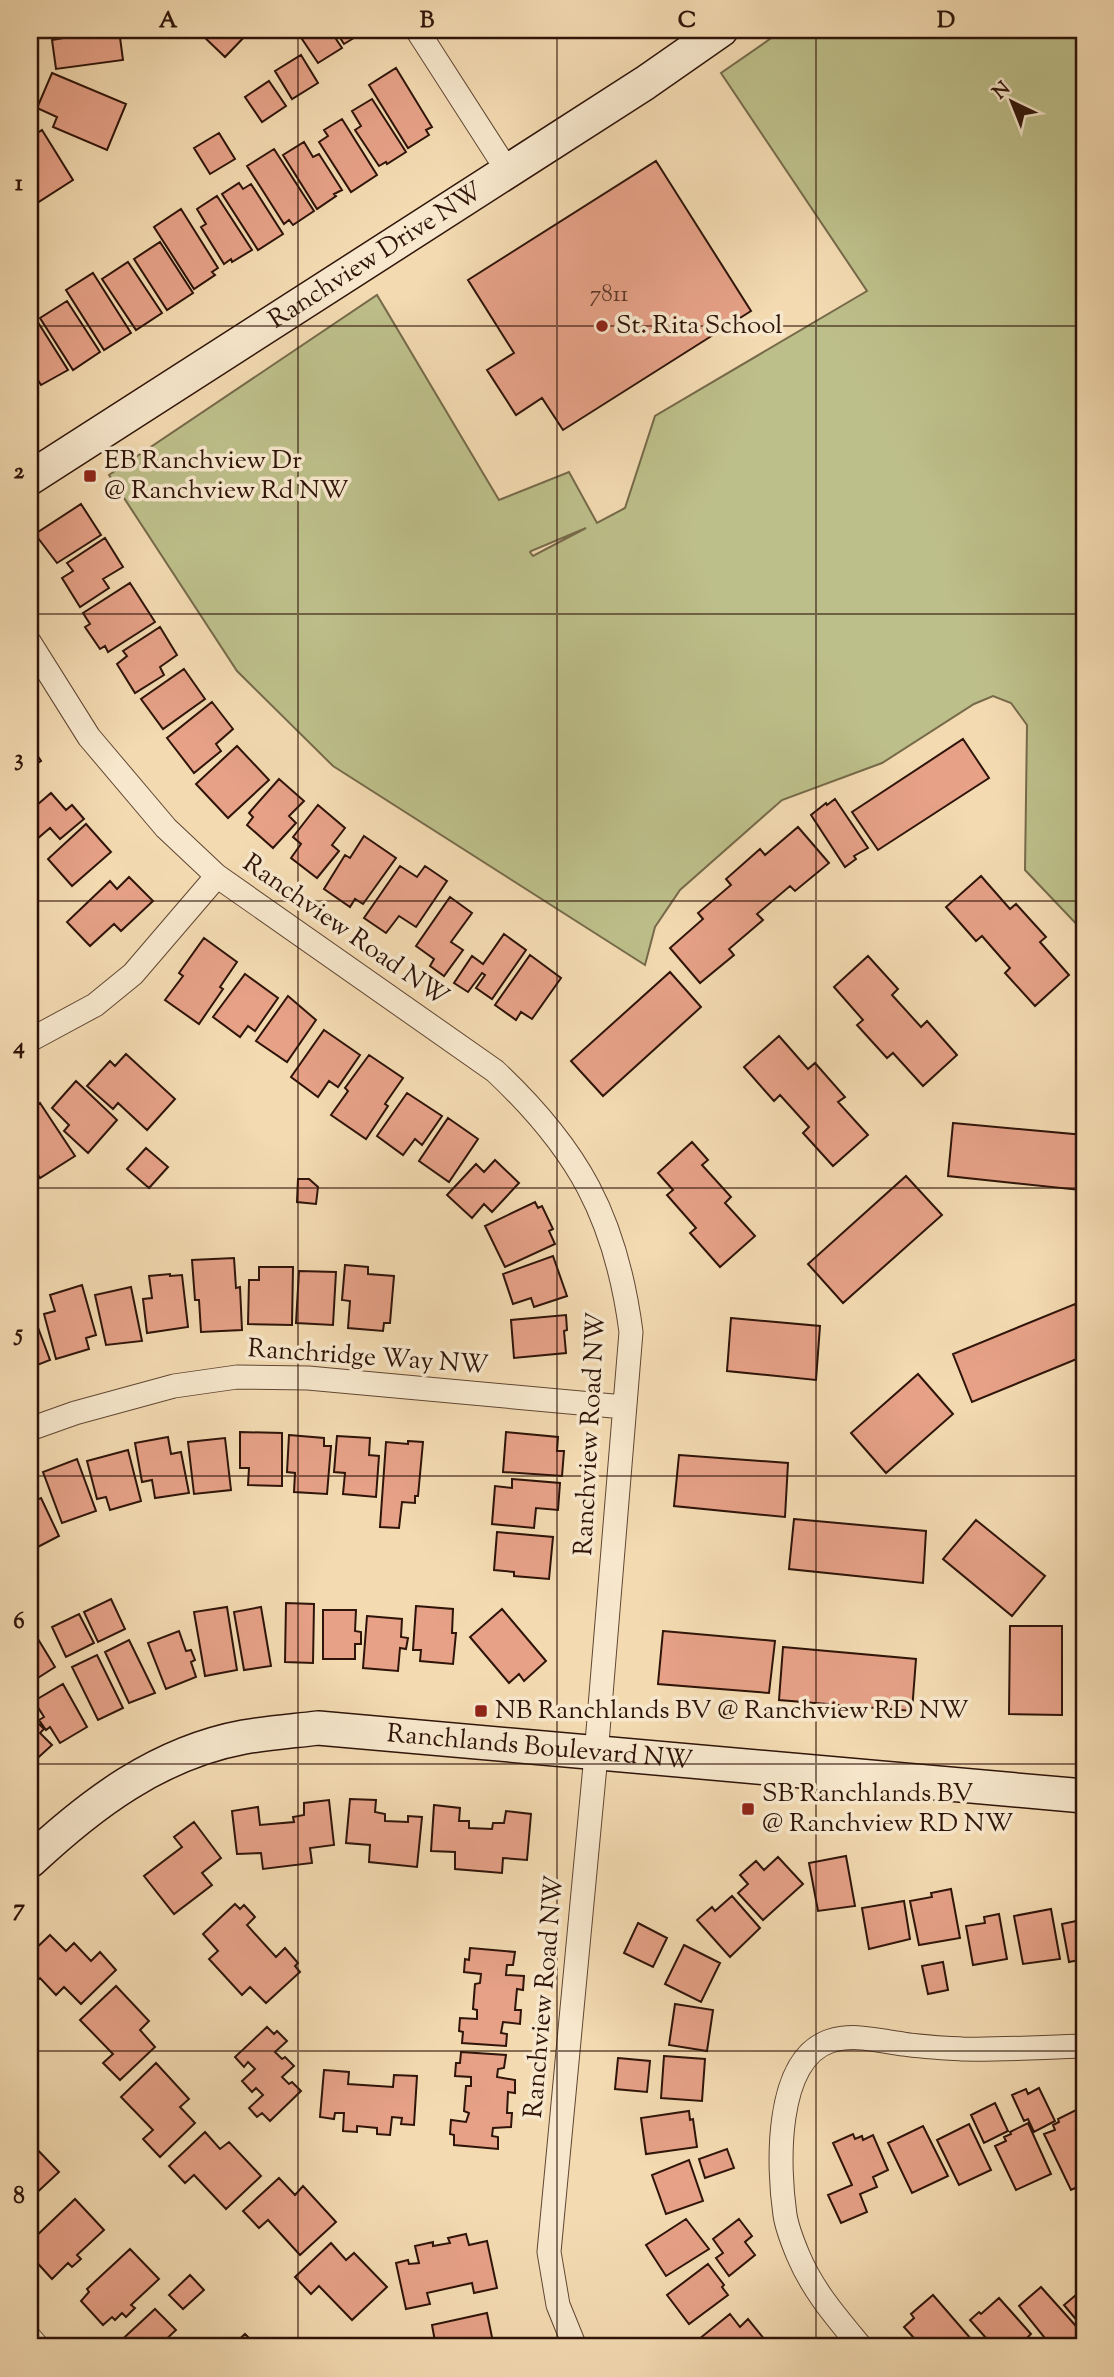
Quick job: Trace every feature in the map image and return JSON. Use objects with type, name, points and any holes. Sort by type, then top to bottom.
[{"type":"street","points":[[417,30],[507,170]]},
{"type":"street","name":"Ranchview Drive NW","points":[[30,478],[645,83],[721,30]]},
{"type":"street","name":"Ranchview Road NW","points":[[30,643],[89,737],[166,828],[217,876],[495,1071],[543,1118],[592,1193],[609,1234],[619,1266],[631,1332],[596,1755],[550,2238],[552,2278],[558,2305],[575,2347]]},
{"type":"street","points":[[30,1040],[95,1005],[133,974],[217,876]]},
{"type":"street","name":"Ranchridge Way NW","points":[[30,1429],[75,1413],[174,1386],[237,1377],[309,1378],[624,1407]]},
{"type":"street","name":"Ranchlands Boulevard NW","points":[[30,1861],[83,1814],[122,1785],[201,1748],[243,1737],[318,1728],[596,1755],[1084,1796]]},
{"type":"street","points":[[861,2347],[827,2307],[813,2285],[798,2255],[786,2218],[781,2174],[783,2137],[789,2088],[796,2071],[816,2048],[851,2036],[962,2049],[1084,2046]]},
{"type":"street","points":[[30,2339],[38,2347]]},
{"type":"green space","points":[[783,30],[1084,30],[1084,932],[1025,870],[1027,725],[1011,703],[993,696],[974,704],[882,763],[782,800],[680,890],[655,927],[645,965],[333,766],[237,671],[109,475],[377,295],[499,500],[569,472],[597,523],[625,508],[655,416],[867,291],[721,73]],"holes":[[[586,528],[533,556],[531,551]]]},
{"type":"building","points":[[70,30],[119,30],[123,60],[56,69],[52,40],[70,37]]},
{"type":"building","points":[[205,30],[244,30],[248,33],[225,57],[201,34]]},
{"type":"building","points":[[316,30],[330,30],[342,48],[318,63],[302,39]]},
{"type":"building","points":[[335,30],[367,30],[344,44]]},
{"type":"building","points":[[301,55],[318,83],[292,99],[275,71]]},
{"type":"building","points":[[396,68],[432,127],[426,130],[429,135],[408,148],[369,85]]},
{"type":"building","points":[[52,73],[126,104],[107,150],[53,127],[57,117],[37,108]]},
{"type":"building","points":[[269,81],[286,106],[262,122],[245,97]]},
{"type":"building","points":[[372,99],[406,152],[379,166],[355,130],[361,126],[352,111]]},
{"type":"building","points":[[342,119],[377,175],[351,192],[319,142],[328,136],[324,130]]},
{"type":"building","points":[[42,130],[73,180],[37,203],[30,192],[30,138]]},
{"type":"building","points":[[219,133],[235,159],[210,174],[194,148]]},
{"type":"building","points":[[304,142],[313,157],[319,154],[342,190],[317,209],[283,155]]},
{"type":"building","points":[[274,149],[314,211],[293,225],[289,220],[284,224],[247,166]]},
{"type":"building","points":[[656,161],[751,311],[563,430],[542,398],[516,415],[487,370],[514,353],[468,280]]},
{"type":"building","points":[[239,183],[243,189],[251,184],[283,234],[258,250],[222,194]]},
{"type":"building","points":[[217,196],[252,250],[224,264],[201,227],[206,224],[197,209]]},
{"type":"building","points":[[181,209],[218,268],[212,272],[215,275],[194,289],[154,227]]},
{"type":"building","points":[[160,242],[193,293],[167,310],[134,259]]},
{"type":"building","points":[[128,262],[162,313],[136,330],[102,279]]},
{"type":"building","points":[[93,273],[131,333],[104,350],[66,290]]},
{"type":"building","points":[[67,301],[100,352],[73,370],[40,318]]},
{"type":"building","points":[[34,316],[68,370],[41,385],[30,367],[30,319]]},
{"type":"building","points":[[30,381],[38,393],[30,399]]},
{"type":"building","points":[[81,504],[101,535],[57,563],[35,534]]},
{"type":"building","points":[[105,538],[123,567],[103,579],[109,588],[80,607],[62,578],[73,571],[67,563]]},
{"type":"building","points":[[130,583],[155,622],[108,652],[105,646],[100,649],[85,627],[90,624],[83,613]]},
{"type":"building","points":[[160,627],[177,655],[160,667],[164,675],[135,693],[117,664],[127,656],[123,651]]},
{"type":"building","points":[[184,669],[205,699],[163,729],[141,699]]},
{"type":"building","points":[[212,702],[233,729],[216,744],[221,751],[194,773],[167,738]]},
{"type":"building","points":[[963,739],[989,778],[878,850],[852,812]]},
{"type":"building","points":[[30,744],[41,761],[30,768]]},
{"type":"building","points":[[237,746],[269,780],[228,818],[196,784]]},
{"type":"building","points":[[279,779],[304,801],[289,816],[296,823],[273,848],[247,825],[253,817],[249,813]]},
{"type":"building","points":[[51,793],[66,810],[72,805],[84,819],[60,839],[50,828],[30,845],[30,811]]},
{"type":"building","points":[[835,799],[868,848],[854,856],[856,859],[845,867],[811,815]]},
{"type":"building","points":[[318,805],[345,828],[332,845],[339,851],[317,878],[291,858],[301,844],[293,837]]},
{"type":"building","points":[[86,824],[111,852],[72,886],[48,859]]},
{"type":"building","points":[[798,827],[829,863],[795,891],[790,886],[757,914],[763,920],[729,949],[734,955],[700,983],[670,948],[703,919],[698,913],[731,885],[726,879],[760,849],[765,855]]},
{"type":"building","points":[[364,836],[396,858],[363,904],[355,899],[350,907],[324,889],[345,855],[350,858]]},
{"type":"building","points":[[400,866],[417,877],[425,866],[447,881],[416,927],[399,916],[386,933],[364,918]]},
{"type":"building","points":[[981,876],[1010,909],[1016,904],[1046,937],[1040,942],[1069,975],[1035,1006],[1005,973],[1010,968],[982,936],[976,941],[946,907]]},
{"type":"building","points":[[129,877],[153,901],[121,931],[114,924],[90,946],[67,922],[110,881],[117,889]]},
{"type":"building","points":[[450,897],[472,913],[451,942],[463,950],[444,976],[430,966],[434,959],[416,946]]},
{"type":"building","points":[[504,934],[526,950],[492,999],[476,988],[485,975],[482,973],[468,992],[454,983],[472,956],[483,964]]},
{"type":"building","points":[[204,938],[237,962],[220,987],[223,989],[199,1024],[165,1000],[183,976],[179,973]]},
{"type":"building","points":[[530,955],[561,978],[532,1019],[521,1012],[516,1020],[495,1005]]},
{"type":"building","points":[[868,956],[898,989],[892,995],[921,1027],[927,1021],[957,1055],[923,1086],[893,1053],[887,1058],[857,1025],[863,1020],[834,987]]},
{"type":"building","points":[[670,972],[701,1007],[603,1096],[571,1061]]},
{"type":"building","points":[[245,974],[278,998],[255,1031],[248,1026],[240,1037],[213,1017]]},
{"type":"building","points":[[288,996],[316,1020],[287,1062],[256,1041]]},
{"type":"building","points":[[324,1030],[360,1055],[338,1087],[329,1081],[318,1097],[291,1077]]},
{"type":"building","points":[[779,1036],[808,1069],[815,1063],[845,1097],[838,1102],[868,1135],[833,1166],[803,1133],[809,1127],[780,1095],[774,1101],[744,1067]]},
{"type":"building","points":[[126,1054],[175,1099],[147,1130],[118,1103],[113,1109],[87,1086],[110,1061],[115,1066]]},
{"type":"building","points":[[369,1055],[403,1078],[366,1139],[331,1115],[348,1091],[345,1088]]},
{"type":"building","points":[[76,1081],[117,1120],[88,1153],[64,1131],[69,1125],[52,1108]]},
{"type":"building","points":[[407,1093],[442,1116],[422,1145],[415,1139],[403,1155],[377,1136]]},
{"type":"building","points":[[40,1103],[75,1156],[40,1178],[30,1162],[30,1110]]},
{"type":"building","points":[[448,1118],[478,1139],[449,1182],[419,1161]]},
{"type":"building","points":[[953,1123],[1084,1135],[1080,1190],[948,1176]]},
{"type":"building","points":[[692,1142],[708,1160],[702,1165],[731,1197],[725,1203],[755,1236],[720,1267],[690,1233],[696,1228],[667,1195],[673,1190],[658,1173]]},
{"type":"building","points":[[146,1148],[168,1167],[149,1188],[127,1169]]},
{"type":"building","points":[[495,1160],[519,1183],[492,1212],[484,1204],[472,1218],[447,1195],[476,1164],[484,1172]]},
{"type":"building","points":[[906,1176],[942,1215],[843,1303],[808,1264]]},
{"type":"building","points":[[298,1179],[309,1179],[318,1187],[316,1204],[297,1202]]},
{"type":"building","points":[[535,1202],[538,1208],[542,1206],[553,1229],[549,1231],[555,1244],[505,1267],[485,1226]]},
{"type":"building","points":[[1084,1247],[1084,1297],[1080,1297]]},
{"type":"building","points":[[553,1256],[567,1296],[534,1307],[531,1298],[513,1304],[503,1274]]},
{"type":"building","points":[[234,1258],[236,1288],[240,1287],[242,1330],[201,1332],[192,1260]]},
{"type":"building","points":[[345,1265],[368,1267],[368,1274],[394,1276],[390,1323],[384,1323],[383,1331],[348,1328],[350,1301],[342,1300]]},
{"type":"building","points":[[259,1267],[293,1267],[292,1325],[248,1324],[249,1280],[259,1280]]},
{"type":"building","points":[[299,1271],[336,1272],[333,1325],[296,1323]]},
{"type":"building","points":[[182,1275],[188,1327],[147,1333],[143,1299],[152,1298],[149,1276]]},
{"type":"building","points":[[82,1285],[96,1335],[86,1338],[89,1349],[56,1359],[44,1314],[55,1311],[50,1295]]},
{"type":"building","points":[[131,1287],[142,1341],[106,1345],[95,1295]]},
{"type":"building","points":[[1075,1304],[1084,1327],[1084,1356],[972,1402],[953,1354]]},
{"type":"building","points":[[30,1306],[50,1360],[37,1365],[38,1369],[30,1372]]},
{"type":"building","points":[[566,1315],[566,1353],[514,1358],[511,1320]]},
{"type":"building","points":[[731,1318],[820,1326],[816,1380],[727,1371]]},
{"type":"building","points":[[918,1374],[953,1414],[886,1473],[851,1433]]},
{"type":"building","points":[[240,1432],[282,1433],[282,1486],[248,1485],[249,1468],[240,1468]]},
{"type":"building","points":[[506,1432],[558,1437],[557,1451],[564,1451],[562,1476],[503,1472]]},
{"type":"building","points":[[289,1435],[324,1438],[324,1446],[331,1446],[327,1494],[294,1492],[295,1473],[287,1472]]},
{"type":"building","points":[[337,1436],[370,1438],[369,1455],[379,1456],[376,1497],[343,1494],[345,1473],[334,1472]]},
{"type":"building","points":[[168,1437],[171,1454],[181,1452],[189,1493],[155,1498],[152,1480],[142,1482],[135,1443]]},
{"type":"building","points":[[225,1438],[231,1490],[194,1494],[188,1442]]},
{"type":"building","points":[[408,1441],[423,1442],[418,1496],[415,1496],[415,1503],[402,1502],[399,1528],[380,1527],[386,1442],[408,1444]]},
{"type":"building","points":[[128,1450],[141,1501],[110,1510],[106,1497],[97,1499],[87,1461]]},
{"type":"building","points":[[679,1455],[788,1463],[785,1517],[674,1506]]},
{"type":"building","points":[[77,1459],[96,1511],[62,1523],[43,1472]]},
{"type":"building","points":[[512,1479],[560,1483],[558,1510],[536,1508],[534,1528],[492,1524],[495,1486],[512,1488]]},
{"type":"building","points":[[41,1498],[59,1536],[30,1551],[30,1503]]},
{"type":"building","points":[[794,1519],[926,1531],[923,1583],[789,1569]]},
{"type":"building","points":[[976,1520],[1045,1576],[1012,1616],[943,1559]]},
{"type":"building","points":[[497,1532],[553,1537],[549,1579],[514,1576],[514,1572],[494,1570]]},
{"type":"building","points":[[111,1599],[125,1629],[98,1642],[84,1612]]},
{"type":"building","points":[[286,1603],[314,1604],[313,1663],[285,1662]]},
{"type":"building","points":[[416,1606],[453,1609],[452,1633],[456,1633],[453,1664],[420,1661],[421,1650],[413,1650]]},
{"type":"building","points":[[227,1607],[237,1670],[205,1676],[194,1612]]},
{"type":"building","points":[[261,1607],[271,1666],[244,1670],[234,1612]]},
{"type":"building","points":[[502,1609],[546,1661],[524,1681],[519,1674],[509,1683],[470,1637]]},
{"type":"building","points":[[323,1610],[356,1610],[355,1631],[361,1632],[361,1644],[355,1644],[355,1659],[323,1659]]},
{"type":"building","points":[[79,1614],[94,1643],[66,1657],[52,1627]]},
{"type":"building","points":[[367,1616],[402,1619],[401,1637],[408,1638],[406,1649],[400,1648],[398,1671],[363,1668]]},
{"type":"building","points":[[1010,1626],[1062,1626],[1062,1715],[1009,1714]]},
{"type":"building","points":[[179,1631],[186,1651],[191,1650],[195,1660],[191,1662],[196,1677],[166,1689],[148,1643]]},
{"type":"building","points":[[663,1631],[775,1641],[769,1693],[658,1684]]},
{"type":"building","points":[[38,1639],[55,1667],[30,1683],[30,1645]]},
{"type":"building","points":[[129,1640],[155,1693],[129,1703],[105,1652]]},
{"type":"building","points":[[783,1647],[916,1659],[912,1711],[779,1700]]},
{"type":"building","points":[[97,1655],[123,1708],[98,1720],[72,1667]]},
{"type":"building","points":[[63,1684],[87,1727],[60,1743],[50,1727],[46,1730],[39,1720],[44,1717],[34,1701]]},
{"type":"building","points":[[30,1721],[33,1724],[36,1721],[44,1729],[40,1733],[52,1745],[30,1765]]},
{"type":"building","points":[[350,1799],[376,1800],[375,1812],[385,1814],[385,1821],[408,1822],[408,1816],[422,1817],[417,1867],[369,1862],[370,1845],[346,1843]]},
{"type":"building","points":[[329,1800],[334,1845],[310,1848],[312,1863],[263,1869],[261,1853],[237,1854],[232,1811],[258,1807],[260,1825],[294,1822],[293,1817],[304,1815],[304,1803]]},
{"type":"building","points":[[434,1805],[460,1808],[459,1821],[469,1821],[469,1828],[492,1829],[493,1823],[504,1823],[506,1811],[531,1814],[527,1860],[503,1858],[502,1873],[455,1869],[455,1852],[431,1851]]},
{"type":"building","points":[[194,1822],[221,1858],[202,1873],[212,1885],[174,1914],[144,1876],[182,1847],[174,1837]]},
{"type":"building","points":[[846,1856],[855,1906],[818,1911],[809,1863]]},
{"type":"building","points":[[778,1857],[803,1884],[763,1920],[738,1893],[748,1884],[740,1875],[756,1861],[764,1870]]},
{"type":"building","points":[[951,1889],[960,1938],[919,1945],[910,1901],[932,1897],[931,1893]]},
{"type":"building","points":[[732,1896],[760,1928],[730,1957],[697,1920],[712,1907],[715,1911]]},
{"type":"building","points":[[904,1901],[910,1939],[869,1949],[862,1908]]},
{"type":"building","points":[[235,1904],[240,1909],[244,1905],[255,1917],[247,1925],[276,1957],[285,1948],[298,1963],[295,1966],[300,1972],[266,2003],[250,1987],[242,1995],[209,1959],[218,1951],[203,1934]]},
{"type":"building","points":[[1051,1909],[1060,1959],[1023,1964],[1014,1916]]},
{"type":"building","points":[[999,1914],[1007,1959],[973,1965],[966,1926],[985,1923],[984,1917]]},
{"type":"building","points":[[1084,1914],[1084,1959],[1069,1962],[1062,1924],[1081,1920],[1080,1915]]},
{"type":"building","points":[[638,1923],[667,1938],[653,1967],[624,1953]]},
{"type":"building","points":[[50,1935],[66,1951],[74,1943],[91,1961],[100,1952],[116,1970],[81,2004],[64,1987],[56,1995],[40,1978],[30,1985],[30,1954]]},
{"type":"building","points":[[684,1945],[720,1963],[701,2002],[665,1984]]},
{"type":"building","points":[[470,1948],[515,1952],[513,1965],[507,1965],[506,1975],[524,1976],[523,1990],[517,1989],[515,2010],[521,2010],[520,2024],[503,2022],[501,2033],[507,2034],[506,2046],[462,2043],[460,2018],[477,2019],[477,2010],[473,2009],[475,1984],[480,1983],[481,1974],[464,1972],[465,1959],[469,1960]]},
{"type":"building","points":[[943,1962],[948,1990],[928,1994],[922,1966]]},
{"type":"building","points":[[116,1986],[149,2021],[140,2030],[155,2047],[120,2080],[103,2063],[113,2054],[80,2020]]},
{"type":"building","points":[[675,2004],[713,2010],[707,2051],[669,2045]]},
{"type":"building","points":[[267,2027],[274,2034],[277,2031],[287,2041],[275,2052],[294,2066],[282,2077],[301,2091],[270,2121],[262,2113],[257,2117],[249,2108],[263,2095],[256,2088],[252,2092],[242,2081],[255,2069],[248,2062],[244,2067],[235,2057]]},
{"type":"building","points":[[461,2052],[506,2055],[504,2068],[498,2069],[497,2077],[515,2080],[515,2093],[508,2092],[507,2113],[512,2113],[511,2127],[493,2128],[492,2136],[498,2137],[498,2149],[454,2145],[454,2135],[450,2134],[451,2120],[466,2122],[469,2113],[464,2111],[466,2086],[471,2086],[471,2077],[455,2076],[456,2063],[460,2063]]},
{"type":"building","points":[[664,2056],[705,2059],[702,2101],[661,2098]]},
{"type":"building","points":[[618,2058],[650,2061],[647,2092],[615,2089]]},
{"type":"building","points":[[156,2063],[189,2099],[180,2107],[195,2123],[160,2157],[143,2139],[153,2130],[121,2097]]},
{"type":"building","points":[[324,2070],[349,2072],[348,2084],[393,2087],[394,2075],[417,2076],[414,2125],[401,2124],[402,2118],[392,2117],[390,2135],[377,2134],[377,2128],[357,2126],[357,2132],[343,2131],[344,2113],[335,2113],[334,2119],[320,2117]]},
{"type":"building","points":[[1080,2087],[1084,2087],[1084,2116],[1082,2116]]},
{"type":"building","points":[[1039,2088],[1055,2121],[1034,2132],[1028,2119],[1024,2121],[1012,2095],[1026,2089],[1028,2094]]},
{"type":"building","points":[[995,2103],[1008,2131],[984,2143],[971,2115]]},
{"type":"building","points":[[1076,2110],[1084,2128],[1084,2184],[1071,2190],[1044,2134],[1055,2130],[1053,2125],[1059,2122],[1058,2119]]},
{"type":"building","points":[[689,2111],[690,2120],[693,2119],[697,2147],[646,2154],[641,2118]]},
{"type":"building","points":[[1028,2123],[1051,2174],[1016,2190],[995,2146],[1006,2141],[1004,2137],[1011,2134],[1010,2132]]},
{"type":"building","points":[[969,2124],[991,2170],[959,2185],[937,2140]]},
{"type":"building","points":[[923,2126],[948,2176],[912,2193],[888,2143]]},
{"type":"building","points":[[205,2132],[220,2149],[229,2142],[261,2176],[226,2209],[194,2175],[185,2183],[169,2166]]},
{"type":"building","points":[[853,2134],[855,2139],[862,2136],[863,2140],[873,2135],[888,2170],[873,2177],[877,2187],[860,2194],[867,2212],[841,2223],[828,2195],[852,2185],[833,2143]]},
{"type":"building","points":[[30,2142],[59,2172],[31,2198],[34,2201],[30,2205]]},
{"type":"building","points":[[727,2149],[734,2168],[705,2178],[699,2159]]},
{"type":"building","points":[[689,2160],[703,2201],[666,2214],[652,2175]]},
{"type":"building","points":[[279,2178],[295,2195],[303,2186],[336,2222],[300,2255],[268,2220],[259,2228],[243,2211]]},
{"type":"building","points":[[75,2199],[104,2230],[77,2255],[81,2259],[72,2267],[68,2263],[52,2279],[30,2255],[30,2242]]},
{"type":"building","points":[[686,2219],[709,2249],[666,2276],[646,2245]]},
{"type":"building","points":[[739,2219],[752,2236],[745,2242],[755,2255],[729,2276],[716,2258],[723,2253],[713,2239]]},
{"type":"building","points":[[466,2234],[469,2245],[487,2241],[497,2288],[474,2293],[472,2283],[427,2293],[430,2304],[406,2309],[396,2263],[408,2260],[409,2264],[419,2263],[415,2246],[433,2242],[433,2246],[450,2243],[448,2238]]},
{"type":"building","points":[[331,2243],[346,2260],[354,2253],[387,2287],[352,2320],[319,2286],[311,2294],[295,2277]]},
{"type":"building","points":[[130,2249],[159,2279],[131,2305],[135,2308],[126,2317],[122,2313],[115,2320],[112,2317],[103,2325],[81,2301],[89,2292],[87,2289]]},
{"type":"building","points":[[708,2264],[728,2295],[689,2324],[667,2295]]},
{"type":"building","points":[[190,2275],[204,2290],[183,2309],[169,2295]]},
{"type":"building","points":[[1084,2285],[1084,2329],[1064,2305],[1083,2289]]},
{"type":"building","points":[[1041,2287],[1084,2335],[1084,2347],[1052,2347],[1019,2306]]},
{"type":"building","points":[[933,2295],[978,2347],[922,2347],[904,2327],[914,2318],[911,2314]]},
{"type":"building","points":[[999,2298],[1031,2334],[1024,2341],[1029,2347],[994,2347],[970,2320]]},
{"type":"building","points":[[155,2309],[176,2330],[158,2347],[114,2347]]},
{"type":"building","points":[[487,2313],[494,2347],[436,2347],[432,2325]]},
{"type":"building","points":[[730,2314],[740,2327],[748,2319],[765,2340],[756,2347],[706,2347],[699,2339]]},
{"type":"building","points":[[245,2334],[258,2347],[231,2347]]},
{"type":"place","name":"St. Rita School","points":[[602,326]]},
{"type":"place","name":"EB Ranchview Dr @ Ranchview Rd NW","points":[[90,476]]},
{"type":"place","name":"NB Ranchlands BV @ Ranchview RD NW","points":[[481,1711]]},
{"type":"place","name":"SB Ranchlands BV @ Ranchview RD NW","points":[[748,1809]]}]
